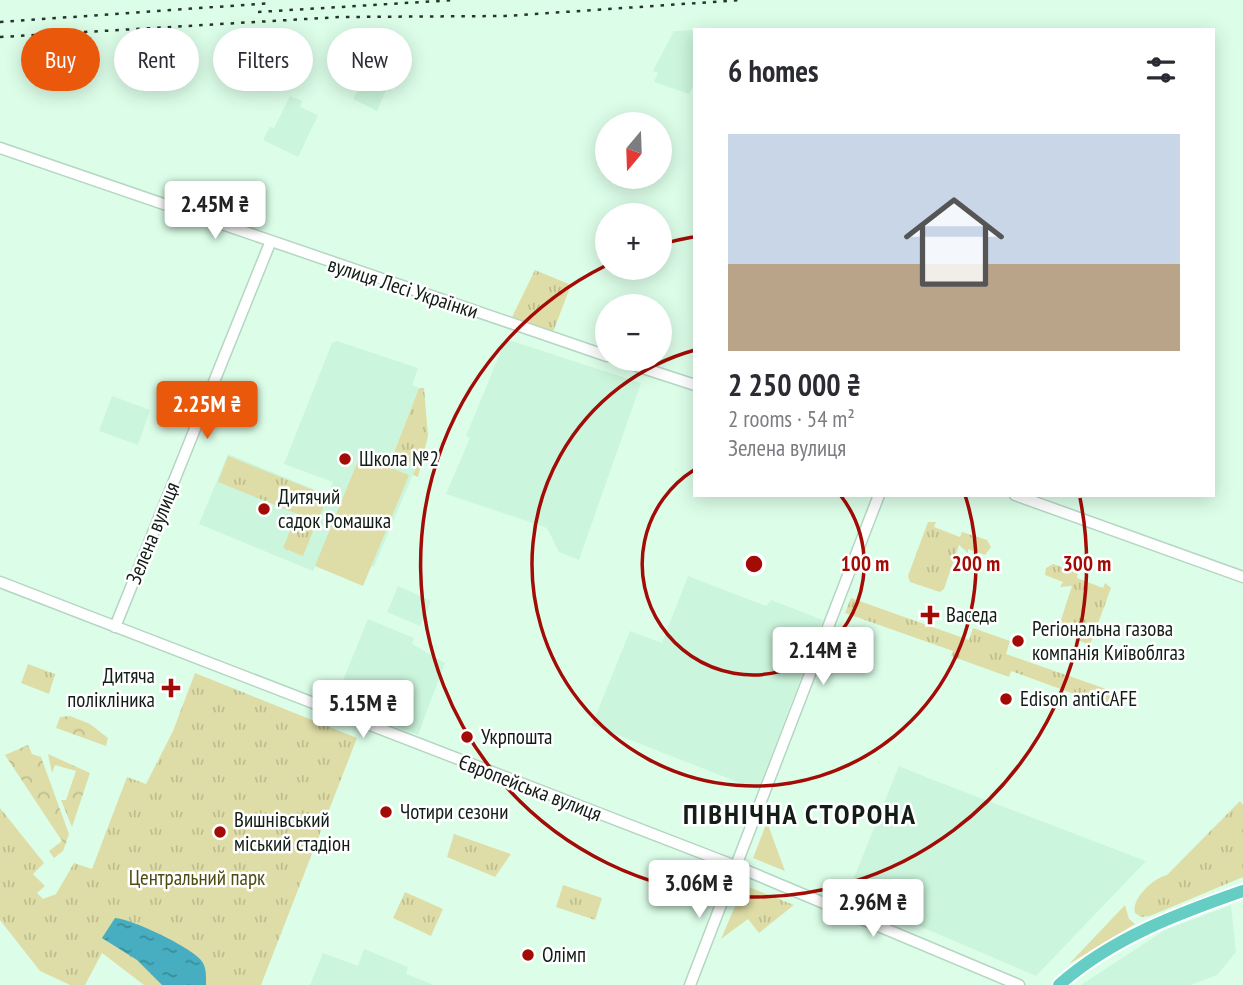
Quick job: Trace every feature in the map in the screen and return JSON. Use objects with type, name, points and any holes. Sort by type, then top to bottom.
[{"type":"main road","points":[[1059,985],[1082,967],[1153,924],[1243,891]]},
{"type":"street","name":"вулиця Лесі Українки","points":[[0,148],[270,243],[595,352]]},
{"type":"street","name":"Зелена вулиця","points":[[115,627],[270,243]]},
{"type":"street","points":[[652,371],[693,384]]},
{"type":"street","points":[[690,985],[738,867],[878,497]]},
{"type":"street","points":[[1021,497],[1243,577]]},
{"type":"street","name":"Європейська вулиця","points":[[0,582],[738,867],[1018,985]]},
{"type":"shaded area","points":[[693,30],[693,86],[689,94],[654,82],[658,73],[653,71],[674,31]]},
{"type":"shaded area","points":[[357,91],[386,91],[377,111],[353,99]]},
{"type":"shaded area","points":[[290,96],[302,101],[300,107],[318,115],[298,157],[263,140],[270,127],[274,128]]},
{"type":"shaded area","points":[[506,339],[595,368],[595,371],[604,371],[641,383],[579,560],[559,552],[547,528],[446,494],[470,438],[466,436]]},
{"type":"shaded area","name":"Школа №2","points":[[337,341],[418,368],[412,385],[419,388],[393,454],[417,465],[374,567],[324,547],[313,571],[199,524],[228,454],[328,495],[333,482],[284,464],[332,343]]},
{"type":"shaded area","points":[[112,396],[150,410],[138,445],[99,431]]},
{"type":"shaded area","points":[[688,576],[766,606],[771,600],[823,620],[758,790],[592,725],[630,631],[662,643]]},
{"type":"shaded area","points":[[398,586],[431,601],[420,626],[387,612]]},
{"type":"shaded area","points":[[368,619],[414,638],[412,644],[445,663],[418,735],[339,706],[335,700]]},
{"type":"shaded area","points":[[899,766],[1146,861],[1036,976],[847,895]]},
{"type":"shaded area","points":[[1231,905],[1236,952],[1217,975],[1190,985],[1081,985],[1165,930]]},
{"type":"shaded area","points":[[364,949],[408,967],[406,974],[434,985],[310,985],[323,953],[358,966]]},
{"type":"green space","points":[[535,270],[571,285],[553,332],[512,317]]},
{"type":"green space","points":[[419,388],[424,388],[428,436],[418,477],[413,475],[417,465],[393,455]]},
{"type":"green space","points":[[228,456],[328,496],[317,522],[218,482]]},
{"type":"green space","points":[[360,456],[409,475],[363,586],[315,566]]},
{"type":"green space","points":[[296,516],[316,524],[303,556],[283,548]]},
{"type":"green space","points":[[928,522],[936,522],[934,527],[960,537],[962,532],[987,540],[991,547],[985,555],[968,549],[968,553],[959,545],[944,589],[940,592],[910,582],[908,576]]},
{"type":"green space","points":[[1053,564],[1078,573],[1077,578],[1103,588],[1105,583],[1111,588],[1090,645],[1057,632],[1072,586],[1060,587],[1063,582],[1045,575],[1046,568]]},
{"type":"green space","points":[[851,598],[969,640],[973,628],[1010,641],[1006,654],[1112,691],[1107,706],[1011,671],[1009,677],[951,656],[953,651],[845,613]]},
{"type":"green space","points":[[28,664],[55,674],[49,694],[21,683]]},
{"type":"green space","name":"Центральний парк","points":[[195,673],[357,738],[261,985],[144,985],[102,953],[85,985],[70,985],[40,971],[0,920],[0,808],[44,863],[33,874],[45,886],[37,893],[43,899],[56,894],[74,863],[92,869],[127,777],[146,784],[173,731]]},
{"type":"green space","points":[[70,716],[90,724],[108,738],[106,746],[56,728],[60,717]]},
{"type":"green space","points":[[28,745],[32,754],[41,757],[69,834],[63,851],[54,858],[49,851],[62,841],[5,755]]},
{"type":"green space","points":[[48,754],[90,773],[72,827],[61,800],[66,800],[76,771],[55,765],[52,773]]},
{"type":"green space","points":[[1240,801],[1243,805],[1243,877],[1150,916],[1141,917],[1135,913],[1136,902],[1144,890],[1167,875]]},
{"type":"green space","points":[[767,822],[785,871],[753,858]]},
{"type":"green space","points":[[454,834],[511,854],[495,877],[447,857]]},
{"type":"green space","points":[[563,885],[602,898],[595,920],[556,907]]},
{"type":"green space","points":[[744,885],[794,905],[759,933],[748,919],[721,939]]},
{"type":"green space","points":[[405,892],[443,909],[431,936],[393,918]]},
{"type":"green space","points":[[1125,905],[1129,919],[1135,924],[1069,964]]},
{"type":"water","points":[[115,918],[146,928],[194,954],[204,965],[206,985],[162,985],[137,960],[102,938]]},
{"type":"railway","points":[[258,12],[455,0]]},
{"type":"railway","points":[[0,37],[340,17],[505,16],[742,0]]},
{"type":"railway","points":[[0,22],[272,3]]},
{"type":"place","name":"Школа №2","points":[[345,459]]},
{"type":"place","name":"Дитячий садок Ромашка","points":[[264,509]]},
{"type":"place","name":"Васеда","points":[[930,615]]},
{"type":"place","name":"Регіональна газова компанія Київоблгаз","points":[[1018,641]]},
{"type":"place","name":"Дитяча полікліника","points":[[171,688]]},
{"type":"place","name":"Edison antiCAFE","points":[[1006,699]]},
{"type":"place","name":"Укрпошта","points":[[467,737]]},
{"type":"place","name":"Чотири сезони","points":[[386,812]]},
{"type":"place","name":"Вишнівський міський стадіон","points":[[220,832]]},
{"type":"place","name":"Олімп","points":[[528,955]]},
{"type":"district","name":"ПІВНІЧНА СТОРОНА","points":[[800,814]]}]
